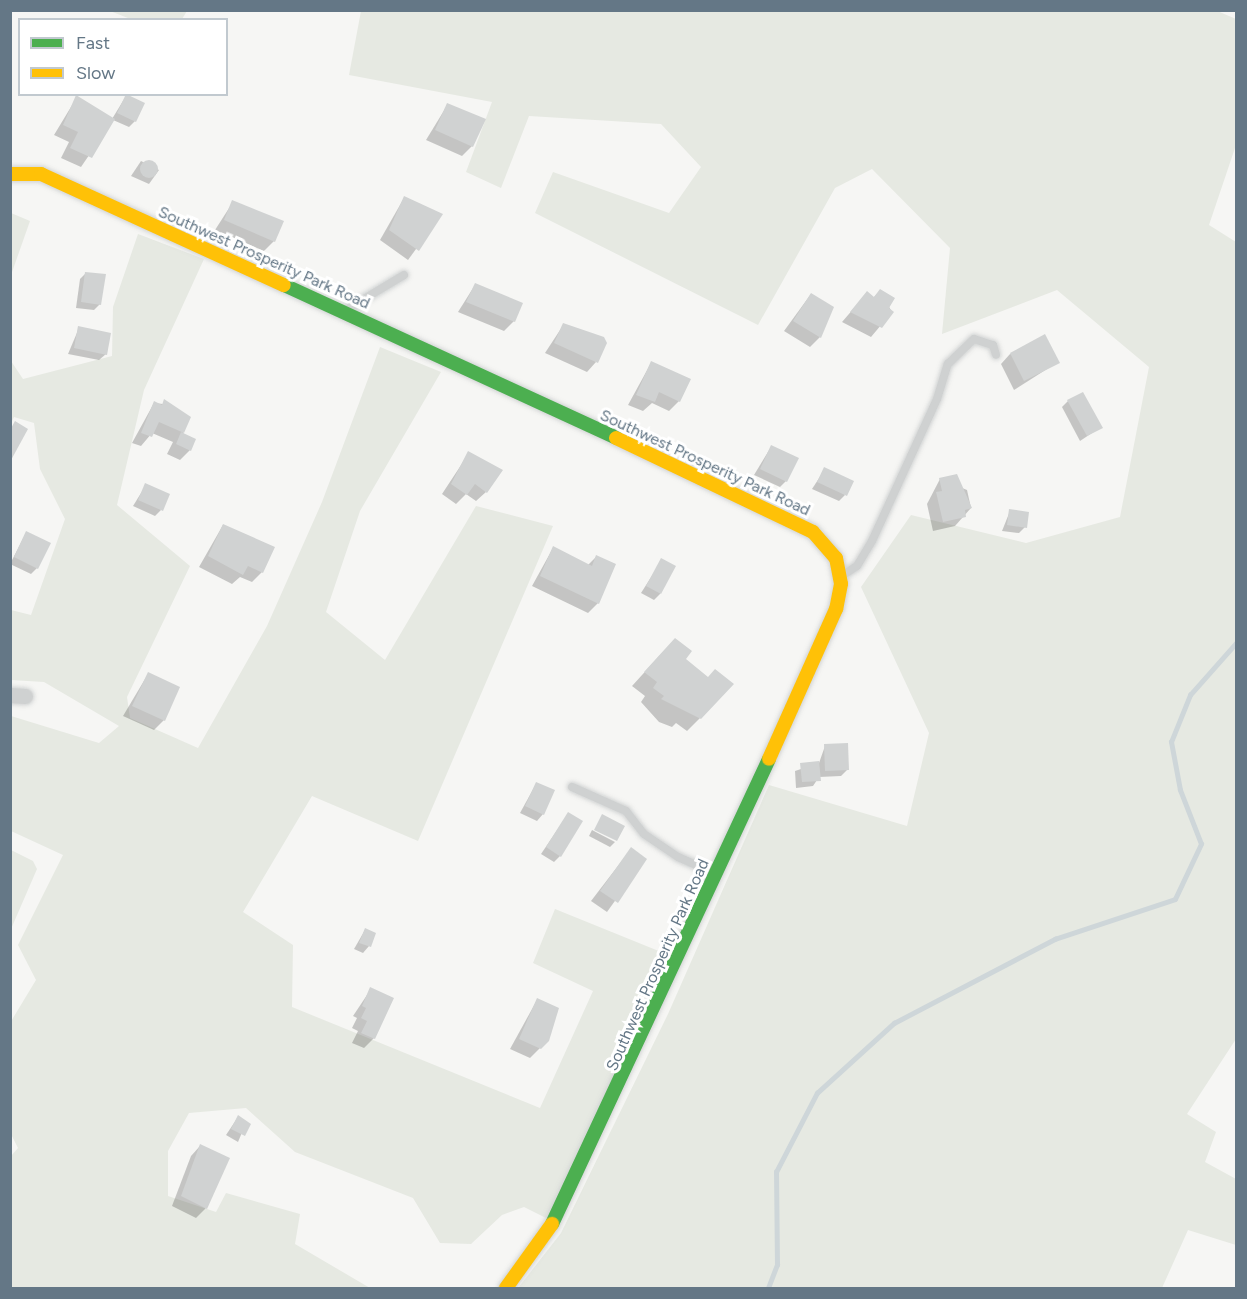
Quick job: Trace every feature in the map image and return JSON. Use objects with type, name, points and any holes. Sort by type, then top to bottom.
[{"type":"street","name":"Southwest Prosperity Park Road","points":[[10,174],[41,174],[343,311],[805,528],[828,545],[841,577],[836,609],[717,875],[564,1206],[506,1288]]},
{"type":"lane","points":[[343,311],[367,292],[404,276]]},
{"type":"lane","points":[[841,577],[857,566],[872,541],[937,399],[948,364],[974,339],[993,345],[996,356]]},
{"type":"lane","points":[[572,787],[626,811],[644,834],[678,858],[717,875]]},
{"type":"shaded area","points":[[187,10],[183,18],[128,18],[110,11]]},
{"type":"shaded area","points":[[1215,10],[1236,19],[1236,145],[1209,225],[1236,242],[1236,1039],[1187,1114],[1216,1132],[1205,1162],[1236,1179],[1236,1245],[1188,1230],[1162,1288],[518,1288],[561,1233],[668,1014],[769,785],[907,826],[929,733],[861,587],[911,515],[1026,543],[1120,517],[1149,367],[1057,290],[942,334],[950,248],[872,169],[835,188],[758,325],[535,213],[553,172],[669,213],[701,167],[661,124],[529,116],[501,188],[466,172],[492,102],[349,75],[361,11]]},
{"type":"shaded area","points":[[11,213],[30,221],[11,275]]},
{"type":"shaded area","points":[[138,234],[204,259],[144,390],[117,505],[190,566],[127,697],[130,718],[198,748],[267,626],[322,502],[380,347],[441,372],[360,511],[326,612],[385,660],[476,506],[553,526],[418,841],[312,796],[243,912],[293,945],[292,1007],[540,1108],[593,991],[533,963],[555,909],[671,956],[548,1219],[524,1207],[502,1215],[471,1244],[440,1243],[413,1198],[295,1152],[246,1108],[189,1113],[168,1151],[168,1196],[216,1212],[226,1193],[300,1214],[295,1244],[370,1288],[11,1288],[11,1156],[18,1148],[11,1134],[10,1023],[36,980],[18,945],[63,855],[11,831],[11,716],[99,743],[119,726],[44,682],[11,680],[11,610],[31,615],[65,519],[40,469],[34,423],[14,417],[11,423],[11,361],[23,379],[112,356],[113,307]]},
{"type":"shaded area","points":[[11,850],[33,861],[37,869],[11,929]]},
{"type":"building","points":[[76,96],[115,119],[92,158],[70,148],[78,132],[63,125]]},
{"type":"building","points":[[125,96],[145,103],[136,122],[117,113]]},
{"type":"building","points":[[447,103],[486,119],[473,147],[435,130]]},
{"type":"building","points":[[149,160],[155,163],[158,169],[155,175],[149,178],[143,175],[140,169],[143,163]]},
{"type":"building","points":[[404,196],[443,214],[419,251],[389,230]]},
{"type":"building","points":[[232,200],[284,221],[275,242],[224,220]]},
{"type":"building","points":[[85,272],[106,274],[101,305],[81,302]]},
{"type":"building","points":[[475,283],[523,303],[515,322],[466,302]]},
{"type":"building","points":[[880,289],[895,298],[889,308],[894,312],[882,328],[850,312],[867,291],[874,297]]},
{"type":"building","points":[[811,293],[834,307],[821,338],[793,321]]},
{"type":"building","points":[[563,323],[604,337],[607,343],[598,363],[554,343]]},
{"type":"building","points":[[78,326],[111,333],[107,355],[74,348]]},
{"type":"building","points":[[1045,334],[1060,363],[1024,381],[1010,353]]},
{"type":"building","points":[[651,361],[691,379],[680,402],[659,392],[655,402],[636,395]]},
{"type":"building","points":[[1083,392],[1103,428],[1087,436],[1067,400]]},
{"type":"building","points":[[164,399],[191,417],[184,433],[159,422],[152,437],[141,433],[154,401],[162,405]]},
{"type":"building","points":[[15,421],[28,429],[10,462],[10,430]]},
{"type":"building","points":[[181,432],[196,439],[191,451],[176,444]]},
{"type":"building","points":[[771,445],[799,458],[787,482],[760,469]]},
{"type":"building","points":[[468,451],[503,470],[487,493],[475,484],[467,495],[451,484]]},
{"type":"building","points":[[824,467],[854,481],[847,496],[817,482]]},
{"type":"building","points":[[957,474],[972,508],[965,510],[966,517],[943,522],[936,492],[942,491],[939,478]]},
{"type":"building","points":[[145,483],[170,494],[163,511],[138,500]]},
{"type":"building","points":[[1009,509],[1029,512],[1027,528],[1007,525]]},
{"type":"building","points":[[223,524],[275,547],[263,573],[248,566],[243,575],[208,556]]},
{"type":"building","points":[[26,531],[51,543],[38,569],[14,557]]},
{"type":"building","points":[[553,546],[592,566],[596,555],[616,564],[599,604],[540,576]]},
{"type":"building","points":[[661,558],[676,566],[661,594],[646,586]]},
{"type":"building","points":[[675,638],[692,651],[686,659],[708,677],[715,669],[734,684],[701,719],[661,699],[664,696],[653,688],[657,682],[644,672]]},
{"type":"building","points":[[148,672],[180,687],[165,721],[132,706]]},
{"type":"building","points":[[848,743],[849,770],[825,771],[824,744]]},
{"type":"building","points":[[819,761],[821,781],[802,782],[800,763]]},
{"type":"building","points":[[536,782],[555,790],[544,815],[525,806]]},
{"type":"building","points":[[568,812],[583,821],[561,857],[546,847]]},
{"type":"building","points":[[602,814],[625,826],[617,841],[594,830]]},
{"type":"building","points":[[631,847],[647,859],[618,903],[600,891]]},
{"type":"building","points":[[365,928],[376,933],[371,947],[359,943]]},
{"type":"building","points":[[370,987],[394,998],[375,1039],[361,1033],[367,1021],[361,1018],[366,1008],[362,1006]]},
{"type":"building","points":[[537,998],[559,1008],[549,1041],[541,1049],[519,1039]]},
{"type":"building","points":[[238,1115],[251,1124],[245,1136],[231,1129]]},
{"type":"building","points":[[200,1144],[230,1158],[207,1209],[181,1196]]},
{"type":"waterway","points":[[768,1288],[777,1265],[776,1172],[817,1093],[894,1023],[1055,939],[1175,899],[1201,844],[1180,790],[1171,742],[1190,695],[1236,643]]},
{"type":"traffic: fast","points":[[284,285],[616,438]]},
{"type":"traffic: fast","points":[[552,1224],[769,759]]},
{"type":"traffic: slow","points":[[10,174],[41,174],[284,285]]},
{"type":"traffic: slow","points":[[616,438],[813,532],[836,558],[841,584],[836,609],[769,759]]},
{"type":"traffic: slow","points":[[506,1288],[552,1224]]}]
